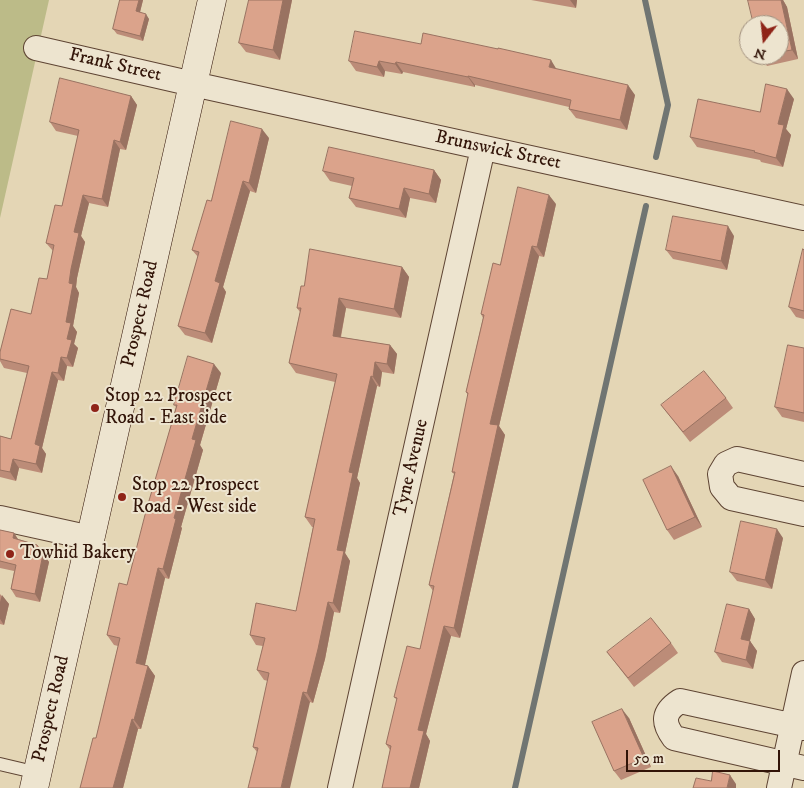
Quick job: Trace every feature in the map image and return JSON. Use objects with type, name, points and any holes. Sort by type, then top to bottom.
[{"type":"main road","name":"Prospect Road","points":[[36,781],[212,0]]},
{"type":"street","name":"Frank Street","points":[[36,48],[193,84]]},
{"type":"street","name":"Brunswick Street","points":[[193,84],[804,218]]},
{"type":"street","name":"Tyne Avenue","points":[[340,788],[483,148]]},
{"type":"street","points":[[804,474],[737,458],[726,464],[720,474],[722,487],[731,498],[804,514]]},
{"type":"street","points":[[0,518],[91,538]]},
{"type":"street","points":[[778,788],[794,765],[804,673]]},
{"type":"street","points":[[794,765],[674,738],[666,727],[666,716],[672,706],[680,701],[798,727]]},
{"type":"lane","name":"Prospect Road","points":[[0,764],[36,781]]},
{"type":"shaded area","points":[[0,0],[49,0],[0,218]]},
{"type":"building","points":[[120,0],[139,0],[136,11],[146,14],[140,36],[113,29]]},
{"type":"building","points":[[249,0],[283,0],[273,50],[239,43]]},
{"type":"building","points":[[748,0],[781,0],[784,15],[752,15]]},
{"type":"building","points":[[355,31],[421,44],[423,33],[551,60],[549,67],[628,85],[620,120],[569,109],[571,100],[468,76],[396,62],[395,64],[379,61],[377,67],[349,61]]},
{"type":"building","points":[[789,36],[792,50],[789,50]]},
{"type":"building","points":[[60,78],[131,96],[120,142],[114,140],[102,199],[83,195],[74,232],[79,233],[71,269],[69,283],[73,284],[66,322],[71,323],[67,339],[72,340],[67,358],[61,357],[58,373],[52,372],[35,444],[40,446],[36,464],[13,459],[10,472],[0,470],[0,436],[11,439],[29,366],[0,359],[0,352],[11,309],[31,314],[39,278],[47,279],[54,245],[46,243],[55,205],[62,206],[79,130],[50,122]]},
{"type":"building","points":[[766,84],[787,89],[778,124],[784,125],[776,158],[755,151],[690,137],[698,99],[760,112]]},
{"type":"building","points":[[231,121],[262,129],[249,183],[243,181],[215,281],[220,283],[205,333],[178,326],[199,252],[192,250],[207,200],[211,201]]},
{"type":"building","points":[[329,147],[434,170],[429,194],[404,188],[399,209],[349,198],[354,178],[323,171]]},
{"type":"building","points":[[518,187],[549,195],[537,247],[532,246],[490,424],[498,425],[454,628],[444,626],[418,730],[424,731],[410,788],[382,788],[391,746],[386,744],[397,698],[394,697],[407,646],[420,649],[434,586],[429,585],[455,472],[452,472],[468,393],[466,392],[484,315],[481,314],[493,263],[500,265]]},
{"type":"building","points":[[673,216],[728,226],[721,261],[666,250]]},
{"type":"building","points":[[310,249],[402,267],[394,309],[339,298],[333,336],[390,345],[387,364],[375,362],[373,377],[371,376],[349,472],[353,473],[337,550],[344,551],[333,603],[328,602],[307,693],[303,692],[281,788],[248,788],[258,748],[253,747],[269,673],[257,670],[265,638],[250,635],[256,603],[296,611],[315,519],[305,517],[337,374],[289,363],[301,308],[297,308],[301,286],[304,286]]},
{"type":"building","points":[[804,250],[804,311],[789,307]]},
{"type":"building","points":[[788,345],[804,348],[804,413],[775,407]]},
{"type":"building","points":[[188,356],[214,364],[192,439],[196,440],[174,518],[176,519],[163,569],[158,568],[136,663],[148,666],[113,788],[80,788],[93,738],[96,738],[120,638],[107,635],[119,583],[127,585],[177,405],[174,405]]},
{"type":"building","points":[[704,371],[726,398],[683,432],[661,405]]},
{"type":"building","points":[[671,466],[695,517],[667,530],[643,480]]},
{"type":"building","points":[[741,521],[777,529],[765,580],[730,572]]},
{"type":"building","points":[[0,530],[14,533],[13,538],[37,545],[43,554],[35,594],[11,589],[16,565],[0,561]]},
{"type":"building","points":[[727,604],[749,609],[741,639],[750,641],[746,660],[715,652]]},
{"type":"building","points":[[651,618],[671,643],[628,678],[607,652]]},
{"type":"building","points":[[622,709],[644,758],[614,771],[592,722]]},
{"type":"building","points":[[713,771],[730,775],[727,788],[693,788],[696,778],[711,781]]},
{"type":"waterway","points":[[645,0],[668,105],[656,157]]},
{"type":"waterway","points":[[515,788],[646,206]]},
{"type":"place","name":"Stop 22 Prospect Road - East side","points":[[95,408]]},
{"type":"place","name":"Stop 22 Prospect Road - West side","points":[[122,497]]},
{"type":"place","name":"Towhid Bakery","points":[[10,554]]}]
